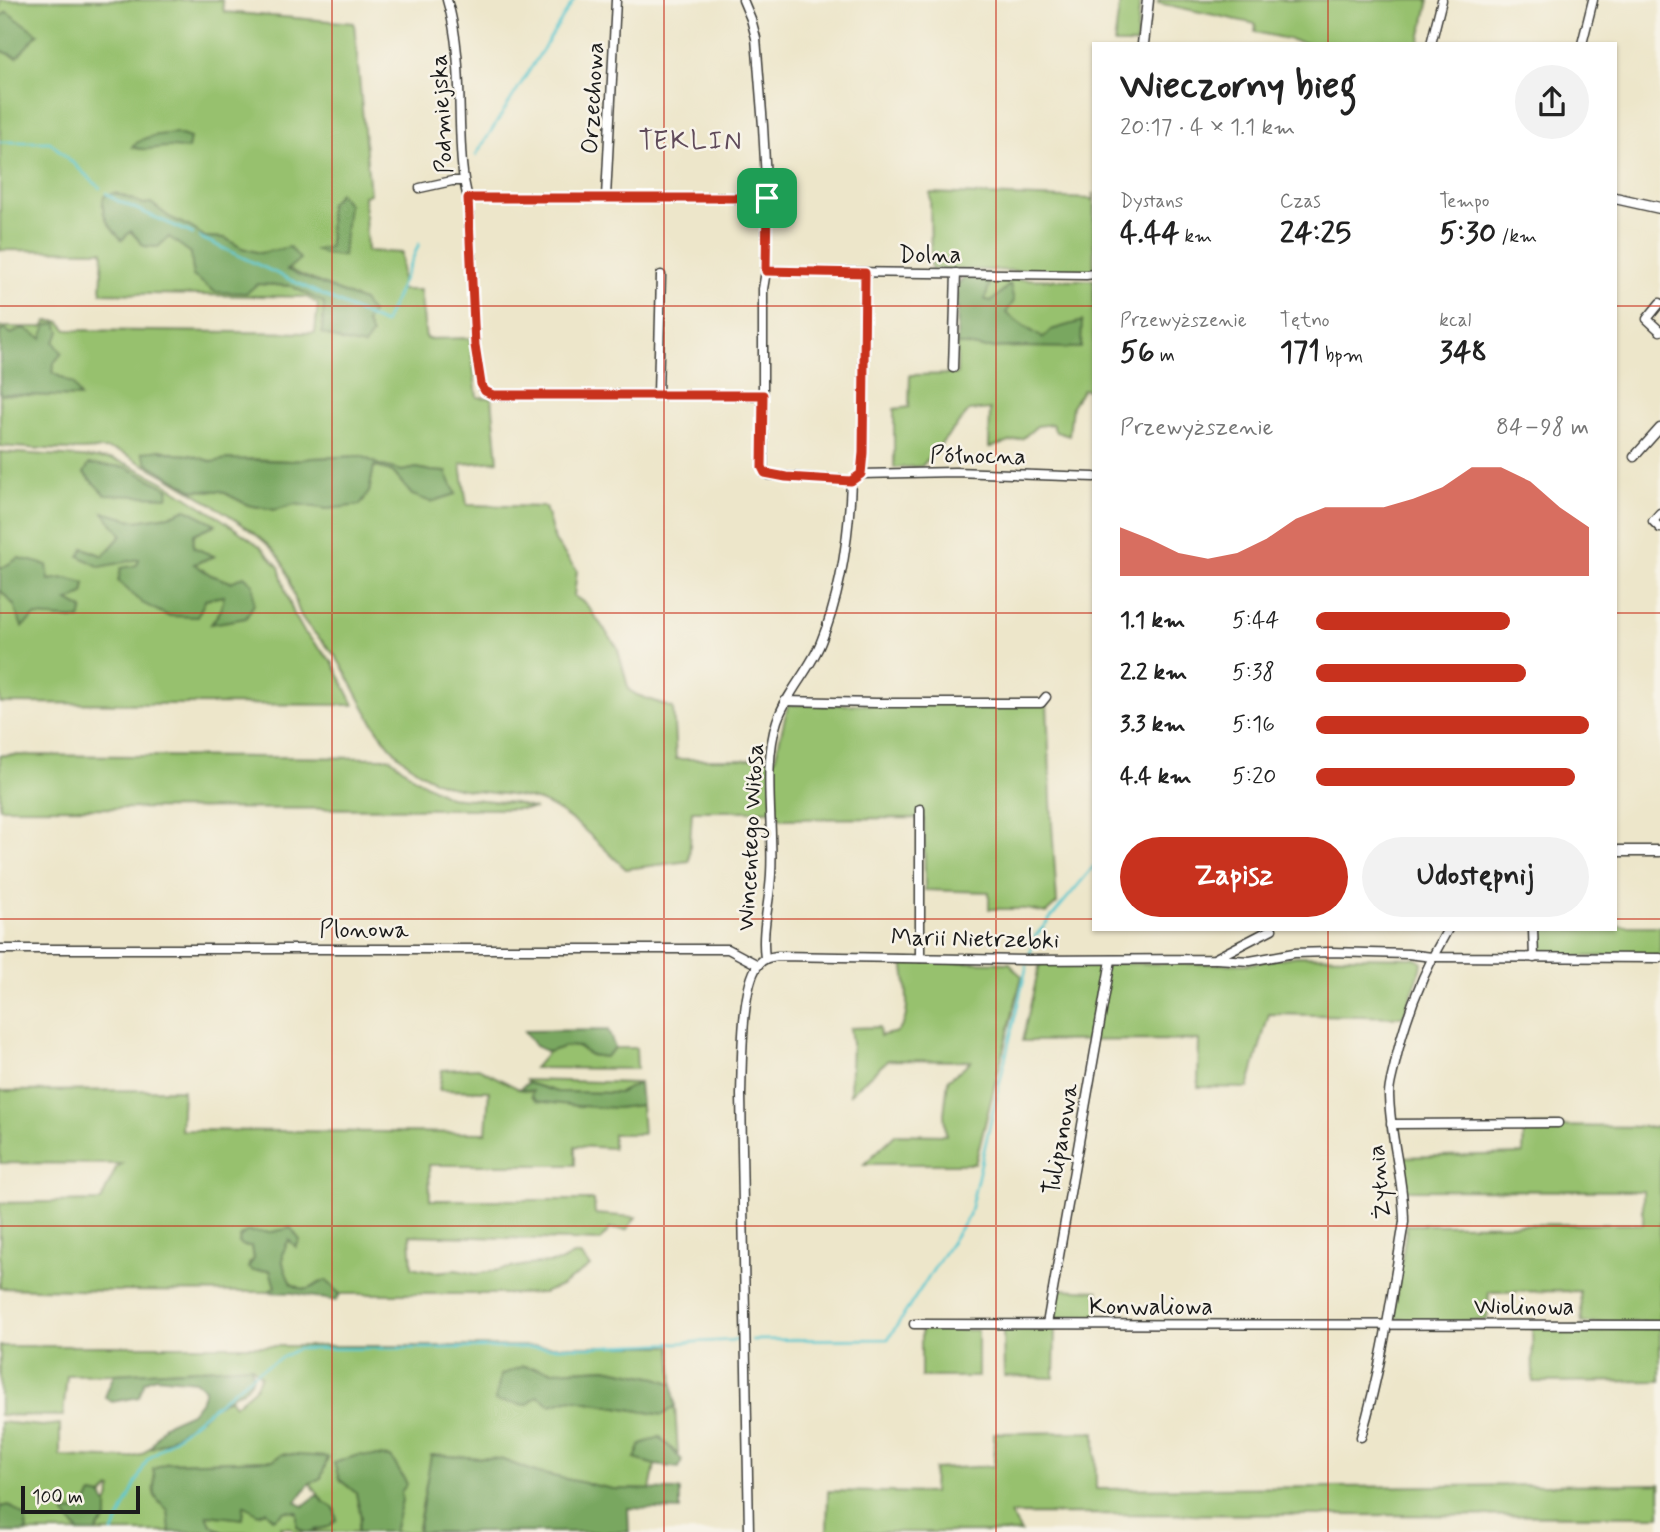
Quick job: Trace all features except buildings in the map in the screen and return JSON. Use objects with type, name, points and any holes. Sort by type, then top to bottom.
[{"type":"street","name":"Podmiejska","points":[[447,0],[456,46],[463,181],[468,198],[475,345],[481,384],[485,391],[493,395],[658,394]]},
{"type":"street","name":"Orzechowa","points":[[607,197],[616,0]]},
{"type":"street","points":[[743,0],[756,38],[767,198],[766,271],[763,289],[764,470],[786,477],[851,481],[861,474],[865,273]]},
{"type":"street","points":[[1143,42],[1148,0]]},
{"type":"street","points":[[1429,42],[1437,0]]},
{"type":"street","points":[[1430,42],[1442,0]]},
{"type":"street","points":[[1582,42],[1593,0]]},
{"type":"street","points":[[420,188],[463,181]]},
{"type":"street","points":[[468,198],[767,198]]},
{"type":"street","points":[[1617,198],[1660,208]]},
{"type":"street","name":"Dolna","points":[[766,271],[1092,274]]},
{"type":"street","points":[[953,368],[956,273]]},
{"type":"street","points":[[661,275],[658,394],[763,395]]},
{"type":"street","points":[[1660,303],[1647,319],[1660,331]]},
{"type":"street","points":[[1634,457],[1660,428]]},
{"type":"street","name":"Północna","points":[[861,474],[955,472],[1092,477]]},
{"type":"street","name":"Wincentego Witosa","points":[[765,958],[763,943],[771,874],[770,759],[776,723],[785,701],[820,644],[831,613],[848,538],[851,481]]},
{"type":"street","points":[[1660,513],[1653,521],[1660,527]]},
{"type":"street","points":[[785,701],[876,704],[1041,703],[1046,697]]},
{"type":"street","points":[[920,809],[920,958]]},
{"type":"street","points":[[1617,851],[1660,850]]},
{"type":"street","name":"Marii Nietrzebki","points":[[765,958],[1214,959],[1268,931]]},
{"type":"street","name":"Żytnia","points":[[1361,1437],[1387,1324],[1404,1222],[1389,1091],[1396,1055],[1408,1019],[1432,957],[1447,931]]},
{"type":"street","points":[[1533,931],[1534,958]]},
{"type":"street","name":"Plonowa","points":[[0,949],[728,949],[758,965]]},
{"type":"street","points":[[1214,959],[1250,961],[1294,953],[1330,952],[1432,957],[1660,958]]},
{"type":"street","points":[[749,1532],[742,1045],[747,997],[758,965],[765,958]]},
{"type":"street","name":"Tulipanowa","points":[[1047,1324],[1111,960]]},
{"type":"street","points":[[1391,1124],[1558,1123]]},
{"type":"street","name":"Konwaliowa","points":[[914,1325],[1387,1324]]},
{"type":"street","name":"Wiolinowa","points":[[1387,1324],[1660,1325]]},
{"type":"green space","points":[[0,0],[222,0],[224,12],[354,23],[370,194],[364,196],[367,251],[402,253],[401,290],[420,290],[426,339],[470,338],[477,397],[492,398],[498,461],[461,464],[467,505],[545,507],[555,541],[577,571],[574,596],[586,604],[617,647],[629,690],[673,708],[676,759],[775,759],[788,705],[1047,703],[1057,903],[1046,913],[1026,909],[989,909],[989,892],[925,890],[924,819],[913,818],[781,819],[776,811],[692,811],[689,861],[626,869],[577,824],[544,803],[524,797],[475,791],[440,783],[405,761],[384,739],[334,654],[301,616],[279,557],[261,539],[226,513],[116,450],[0,446],[0,394],[79,397],[73,384],[53,373],[54,363],[42,338],[11,334],[5,329],[0,332],[0,327],[43,327],[47,321],[59,321],[67,330],[315,333],[318,304],[306,297],[101,293],[103,251],[0,250],[0,50],[17,57],[7,12],[0,17]],"holes":[[[115,193],[144,205],[151,203],[169,217],[205,237],[225,238],[242,248],[260,253],[287,269],[363,301],[366,322],[291,286],[257,284],[191,253],[169,236],[158,247],[144,246],[130,231]],[[329,205],[343,256],[317,250],[330,247]],[[161,450],[213,462],[252,459],[292,461],[362,456],[379,465],[402,471],[417,468],[446,472],[412,495],[393,472],[374,466],[369,492],[328,509],[295,504],[275,510],[248,505],[221,491],[193,490],[176,479]]]},
{"type":"green space","points":[[1120,0],[1140,0],[1136,42],[1114,42]]},
{"type":"green space","points":[[1158,0],[1429,0],[1419,42],[1301,42],[1255,32],[1256,24],[1158,3]]},
{"type":"green space","points":[[7,12],[38,34],[17,57],[0,50],[0,17]]},
{"type":"green space","points":[[175,133],[190,138],[188,149],[132,147],[147,138]]},
{"type":"green space","points":[[115,193],[144,204],[151,203],[169,217],[205,237],[225,238],[242,248],[260,253],[290,247],[300,259],[287,270],[363,301],[372,313],[366,322],[372,335],[364,346],[322,333],[324,303],[291,286],[257,284],[247,293],[215,292],[193,276],[191,253],[169,237],[158,247],[144,246],[131,231],[122,240],[110,225],[103,209],[104,196]]},
{"type":"green space","points":[[339,193],[348,204],[343,256],[324,254],[316,250],[330,247],[329,205]]},
{"type":"green space","points":[[930,193],[1092,199],[1092,271],[931,269]]},
{"type":"green space","points":[[964,278],[991,279],[985,300],[992,301],[1010,284],[1014,301],[1006,313],[1043,338],[1051,330],[1082,321],[1081,348],[983,348],[957,345],[958,284]]},
{"type":"green space","points":[[991,279],[1092,280],[1092,391],[1083,389],[1072,406],[1069,436],[1056,432],[1052,424],[1037,426],[1023,438],[989,448],[990,409],[969,411],[922,466],[894,468],[894,409],[909,407],[910,375],[957,374],[957,345],[983,348],[1081,347],[1043,338],[1013,319],[992,301],[984,300]]},
{"type":"green space","points":[[57,323],[60,332],[54,342],[62,353],[54,363],[53,373],[73,384],[80,397],[0,394],[0,332],[5,329],[11,334],[24,328],[42,338],[47,325]]},
{"type":"green space","points":[[161,450],[213,462],[226,459],[292,461],[362,456],[379,465],[402,471],[417,468],[446,472],[456,494],[431,502],[412,495],[393,472],[374,466],[369,492],[360,505],[328,509],[295,504],[275,510],[248,505],[221,491],[193,490],[147,463],[142,452]]},
{"type":"green space","points":[[0,452],[112,459],[128,464],[162,481],[261,547],[279,567],[294,614],[304,632],[333,663],[354,705],[0,703],[0,590],[27,612],[80,619],[82,609],[67,601],[83,594],[85,583],[66,578],[49,580],[19,558],[0,569]],"holes":[[[186,509],[215,525],[194,534],[193,547],[213,557],[193,564],[211,575],[231,582],[246,618],[212,623],[221,610],[225,596],[206,599],[137,565],[140,559],[80,556],[84,548],[103,556],[122,535],[104,513],[136,521],[169,516]]]},
{"type":"green space","points":[[89,464],[126,467],[169,489],[167,497],[105,495],[84,473]]},
{"type":"green space","points":[[186,509],[216,524],[194,534],[193,547],[214,556],[194,564],[211,575],[231,582],[244,576],[253,584],[254,604],[246,618],[211,624],[221,610],[224,596],[206,599],[197,617],[168,616],[142,603],[118,581],[121,568],[137,565],[139,559],[100,567],[79,556],[84,548],[103,556],[122,535],[103,512],[136,521],[169,516]]},
{"type":"green space","points":[[19,558],[47,565],[49,580],[66,578],[85,583],[83,594],[68,601],[83,609],[80,619],[35,616],[22,627],[14,605],[0,590],[0,569]]},
{"type":"green space","points":[[0,755],[390,758],[416,779],[449,797],[515,803],[535,809],[0,808]]},
{"type":"green space","points":[[1617,926],[1660,926],[1660,956],[1546,957],[1540,951],[1537,931],[1617,931]]},
{"type":"green space","points":[[1297,956],[1414,958],[1422,962],[1403,1017],[1269,1014],[1248,1088],[1198,1087],[1199,1040],[1022,1041],[1040,963],[1247,964]]},
{"type":"green space","points":[[903,961],[1010,963],[1022,976],[975,1164],[864,1164],[896,1134],[946,1135],[944,1114],[948,1080],[971,1061],[888,1060],[850,1094],[850,1028],[879,1027],[880,1036],[896,1032],[902,1027],[907,1010]]},
{"type":"green space","points":[[608,1030],[615,1048],[605,1057],[590,1055],[579,1047],[566,1046],[548,1052],[535,1046],[524,1031]]},
{"type":"green space","points":[[566,1046],[579,1047],[590,1055],[605,1057],[615,1048],[636,1048],[637,1069],[534,1068],[548,1052]]},
{"type":"green space","points":[[478,1068],[519,1089],[617,1108],[641,1105],[643,1134],[613,1134],[613,1148],[575,1146],[575,1165],[429,1165],[430,1200],[594,1200],[595,1214],[636,1217],[627,1230],[610,1229],[600,1241],[410,1235],[412,1267],[434,1272],[456,1270],[476,1274],[560,1262],[573,1255],[580,1255],[590,1266],[561,1286],[543,1293],[517,1294],[340,1294],[319,1283],[310,1290],[302,1289],[291,1284],[284,1271],[282,1251],[289,1240],[291,1228],[272,1232],[246,1232],[240,1237],[239,1243],[252,1246],[254,1259],[249,1263],[253,1271],[270,1270],[275,1287],[268,1292],[0,1288],[0,1203],[101,1201],[116,1168],[122,1164],[0,1163],[0,1091],[183,1090],[181,1130],[486,1133],[489,1091],[439,1090],[442,1070]]},
{"type":"green space","points":[[526,1080],[639,1083],[619,1093],[557,1092]]},
{"type":"green space","points":[[528,1083],[557,1092],[619,1093],[639,1083],[641,1105],[617,1108],[536,1101],[531,1096],[533,1091],[519,1089]]},
{"type":"green space","points":[[1524,1126],[1660,1127],[1660,1322],[1582,1323],[1580,1291],[1489,1292],[1487,1320],[1427,1322],[1393,1317],[1407,1225],[1643,1224],[1643,1191],[1406,1190],[1400,1157],[1523,1154]]},
{"type":"green space","points":[[291,1228],[300,1240],[296,1247],[289,1240],[284,1252],[284,1267],[291,1284],[306,1289],[326,1280],[340,1294],[336,1301],[293,1293],[268,1292],[275,1287],[270,1270],[253,1271],[248,1267],[254,1259],[252,1246],[239,1243],[240,1237],[246,1232],[272,1232]]},
{"type":"green space","points":[[1057,1289],[1098,1291],[1097,1321],[1058,1321],[1054,1318]]},
{"type":"green space","points":[[1532,1327],[1660,1327],[1660,1381],[1533,1382]]},
{"type":"green space","points":[[923,1330],[978,1330],[978,1377],[921,1377]]},
{"type":"green space","points":[[1003,1330],[1055,1330],[1054,1378],[1004,1376]]},
{"type":"green space","points":[[0,1346],[671,1346],[673,1384],[657,1378],[605,1368],[553,1371],[523,1366],[538,1396],[551,1405],[570,1399],[663,1415],[675,1406],[678,1455],[660,1437],[635,1458],[655,1465],[650,1490],[613,1489],[538,1473],[500,1459],[432,1455],[417,1532],[394,1532],[402,1500],[339,1479],[356,1493],[361,1517],[357,1532],[313,1532],[328,1527],[334,1508],[324,1502],[310,1483],[321,1477],[328,1457],[167,1463],[155,1482],[154,1493],[168,1510],[172,1532],[96,1532],[107,1519],[110,1489],[102,1496],[92,1494],[83,1509],[65,1513],[77,1532],[23,1532],[27,1530],[9,1505],[0,1507],[0,1422],[42,1426],[60,1424],[60,1456],[129,1458],[164,1443],[214,1406],[230,1398],[235,1405],[254,1389],[261,1376],[251,1366],[67,1375],[63,1416],[0,1415]]},
{"type":"green space","points":[[251,1366],[253,1377],[243,1391],[214,1406],[164,1443],[150,1448],[164,1425],[191,1413],[202,1399],[205,1389],[195,1381],[155,1377],[145,1381],[139,1397],[112,1402],[105,1397],[114,1374]]},
{"type":"green space","points":[[523,1366],[553,1371],[605,1368],[657,1378],[673,1384],[675,1406],[663,1415],[570,1399],[551,1405],[538,1396],[527,1405],[495,1401],[501,1375]]},
{"type":"green space","points":[[1095,1432],[1096,1489],[1660,1484],[1660,1516],[1010,1514],[1021,1532],[827,1532],[828,1491],[933,1493],[934,1469],[994,1466],[994,1433]]},
{"type":"green space","points":[[660,1437],[682,1460],[679,1468],[635,1459],[641,1444]]},
{"type":"green space","points":[[282,1454],[328,1457],[321,1478],[310,1483],[296,1502],[303,1506],[317,1495],[334,1508],[337,1520],[328,1527],[305,1532],[297,1527],[297,1512],[286,1511],[274,1519],[266,1511],[258,1514],[244,1505],[243,1519],[207,1515],[211,1525],[223,1532],[170,1532],[168,1510],[155,1496],[153,1469],[167,1463],[273,1460]]},
{"type":"green space","points":[[358,1455],[391,1457],[407,1484],[401,1492],[402,1500],[394,1532],[357,1532],[361,1517],[356,1493],[339,1479],[334,1463]]},
{"type":"green space","points":[[431,1455],[500,1459],[538,1473],[613,1489],[680,1490],[680,1510],[628,1508],[629,1532],[418,1532]]},
{"type":"green space","points":[[92,1494],[102,1496],[107,1505],[107,1519],[96,1532],[77,1532],[64,1513],[83,1509]]},
{"type":"green space","points":[[9,1505],[25,1517],[27,1530],[0,1532],[0,1507]]},
{"type":"green space","points":[[244,1505],[266,1511],[274,1518],[286,1510],[297,1513],[297,1527],[305,1532],[294,1532],[292,1528],[281,1527],[283,1532],[223,1532],[211,1525],[207,1514],[243,1519]]},
{"type":"waterway","points":[[476,155],[574,0]]},
{"type":"waterway","points":[[0,142],[50,142],[100,188]]},
{"type":"waterway","points":[[106,193],[193,234]]},
{"type":"waterway","points":[[199,237],[384,324],[419,244]]},
{"type":"waterway","points":[[1030,955],[1033,939],[1092,868]]},
{"type":"waterway","points":[[752,1340],[888,1339],[969,1215],[1027,965]]},
{"type":"waterway","points":[[113,1532],[147,1460],[258,1371],[297,1349],[589,1347],[739,1340]]},
{"type":"district","name":"TEKLIN","points":[[691,140]]},
{"type":"route","points":[[468,198],[767,198],[766,271],[865,273],[863,453],[861,474],[851,481],[765,473],[762,467],[763,395],[493,395],[485,391],[481,384],[475,345],[468,198]]}]
